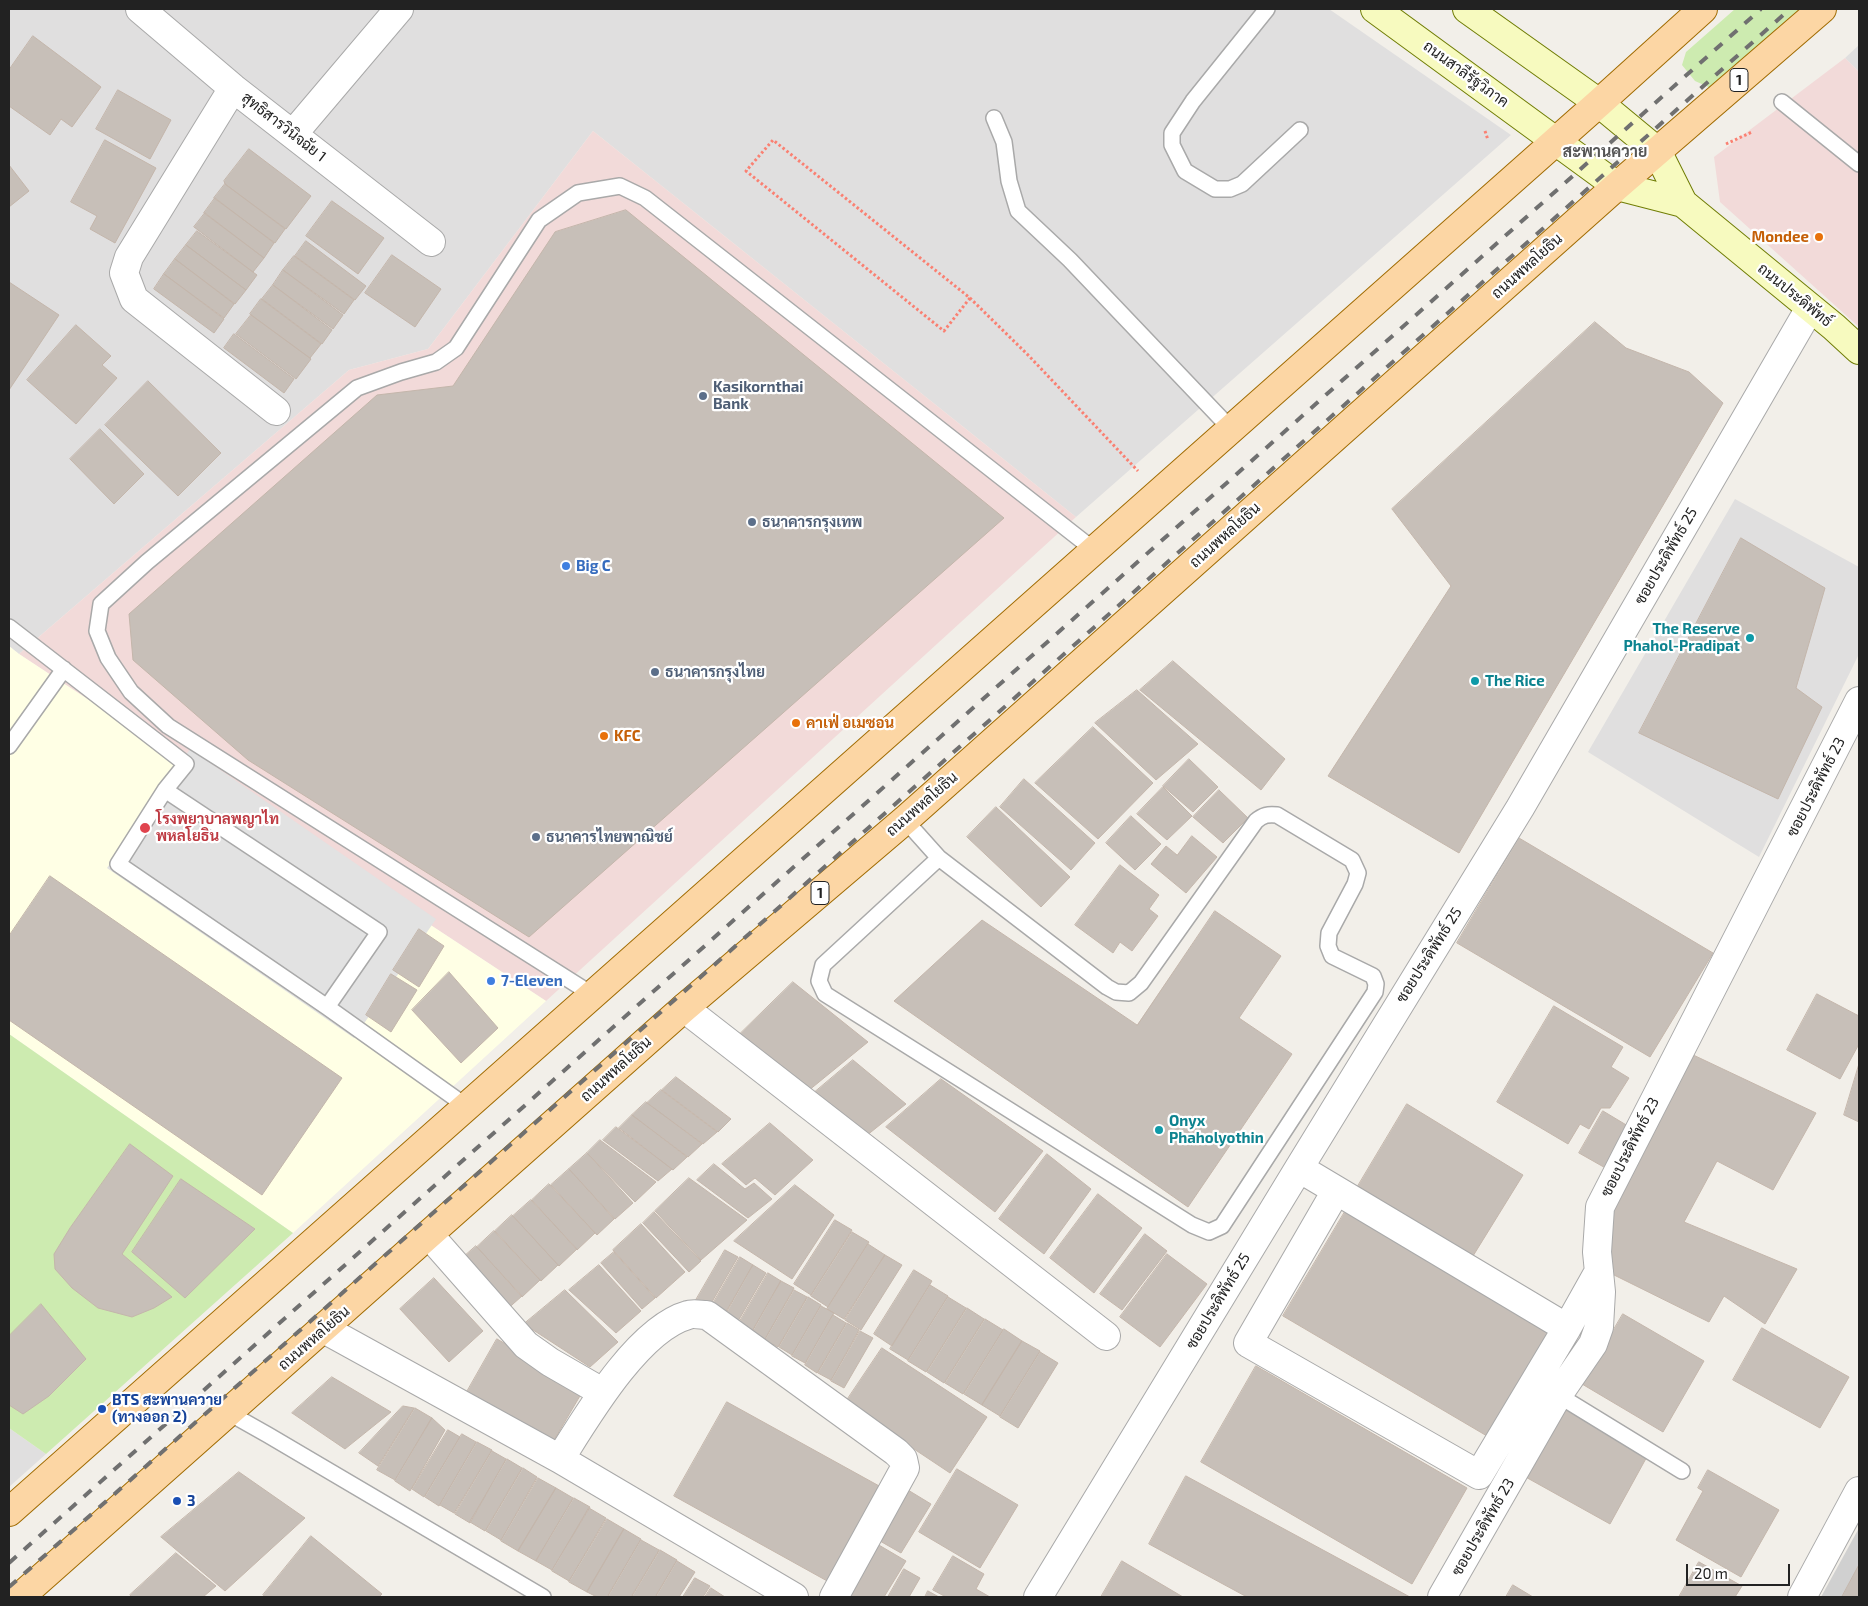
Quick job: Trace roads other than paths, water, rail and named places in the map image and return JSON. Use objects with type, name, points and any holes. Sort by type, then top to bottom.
[{"type":"main road","name":"ถนนสาลีรัฐวิภาค","points":[[1375,9],[1556,140]]},
{"type":"main road","points":[[1467,9],[1599,103]]},
{"type":"main road","points":[[9,1512],[1703,9]]},
{"type":"main road","name":"ถนนพหลโยธิน","points":[[20,1597],[430,1236],[684,1008],[905,820],[1617,186],[1822,9]]},
{"type":"main road","name":"ถนนประดิพัทธ์","points":[[1599,103],[1657,151],[1683,203],[1859,350]]},
{"type":"main road","name":"ถนนประดิพัทธ์","points":[[1556,140],[1617,186],[1683,203]]},
{"type":"street","name":"สุทธิสารวินิจฉัย 1","points":[[140,9],[233,88],[431,242]]},
{"type":"street","points":[[293,134],[399,9]]},
{"type":"street","points":[[233,88],[128,257],[124,273],[134,299],[276,411]]},
{"type":"street","name":"ซอยประดิพัทธ์ 25","points":[[1038,1597],[1520,808],[1810,308]]},
{"type":"street","name":"ซอยประดิพัทธ์ 23","points":[[1442,1597],[1558,1395],[1592,1344],[1599,1327],[1601,1292],[1596,1252],[1600,1207],[1859,701]]},
{"type":"street","points":[[684,1008],[1106,1336]]},
{"type":"street","points":[[1299,1168],[1566,1328]]},
{"type":"street","points":[[1336,1191],[1248,1343],[1479,1475],[1599,1271]]},
{"type":"street","points":[[430,1236],[526,1344],[550,1362],[602,1392]]},
{"type":"street","points":[[560,1459],[602,1392],[651,1338],[675,1320],[690,1314],[707,1316],[896,1452],[903,1460],[905,1468],[834,1597]]},
{"type":"street","points":[[324,1329],[560,1459],[794,1597]]},
{"type":"street","points":[[1802,1597],[1859,1491]]},
{"type":"lane","points":[[1267,9],[1193,101],[1172,132],[1172,145],[1185,171],[1215,189],[1230,189],[1242,184],[1300,130]]},
{"type":"lane","points":[[1782,102],[1859,164]]},
{"type":"lane","points":[[994,118],[1004,142],[1009,182],[1018,211],[1070,260],[1231,429]]},
{"type":"lane","points":[[593,994],[168,726],[131,692],[108,658],[98,631],[101,604],[147,562],[357,388],[436,362],[456,348],[539,220],[578,192],[620,186],[645,198],[1094,550]]},
{"type":"lane","points":[[9,626],[186,764],[166,790],[118,864],[327,1007],[466,1106]]},
{"type":"lane","points":[[9,746],[64,669]]},
{"type":"lane","points":[[166,790],[379,932],[327,1007]]},
{"type":"lane","points":[[905,820],[939,858],[1116,992],[1129,992],[1141,983],[1256,821],[1262,816],[1277,815],[1352,860],[1358,873],[1357,878],[1328,933],[1328,946],[1332,956],[1373,976],[1376,984],[1375,992],[1222,1226],[1208,1232],[1192,1225],[825,994],[819,981],[823,965],[939,858]]},
{"type":"lane","points":[[1558,1395],[1682,1471]]},
{"type":"lane","points":[[229,1413],[268,1434],[543,1597]]},
{"type":"railway","points":[[9,1563],[1761,9]]},
{"type":"railway","points":[[9,1587],[713,966],[1790,9]]},
{"type":"place","name":"Mondee","points":[[1819,237]]},
{"type":"place","name":"Kasikornthai Bank","points":[[703,396]]},
{"type":"place","name":"ธนาคารกรุงเทพ","points":[[752,522]]},
{"type":"place","name":"Big C","points":[[566,566]]},
{"type":"place","name":"The Reserve Phahol-Pradipat","points":[[1750,638]]},
{"type":"place","name":"ธนาคารกรุงไทย","points":[[655,672]]},
{"type":"place","name":"The Rice","points":[[1475,681]]},
{"type":"place","name":"คาเฟ่ อเมซอน","points":[[796,723]]},
{"type":"place","name":"KFC","points":[[604,736]]},
{"type":"place","name":"โรงพยาบาลพญาไท พหลโยธิน","points":[[145,828]]},
{"type":"place","name":"ธนาคารไทยพาณิชย์","points":[[536,837]]},
{"type":"place","name":"7-Eleven","points":[[491,981]]},
{"type":"place","name":"Onyx Phaholyothin","points":[[1159,1130]]},
{"type":"place","name":"BTS สะพานควาย (ทางออก 2)","points":[[102,1409]]},
{"type":"place","name":"3","points":[[177,1501]]},
{"type":"district","name":"สะพานควาย","points":[[1605,152]]}]
